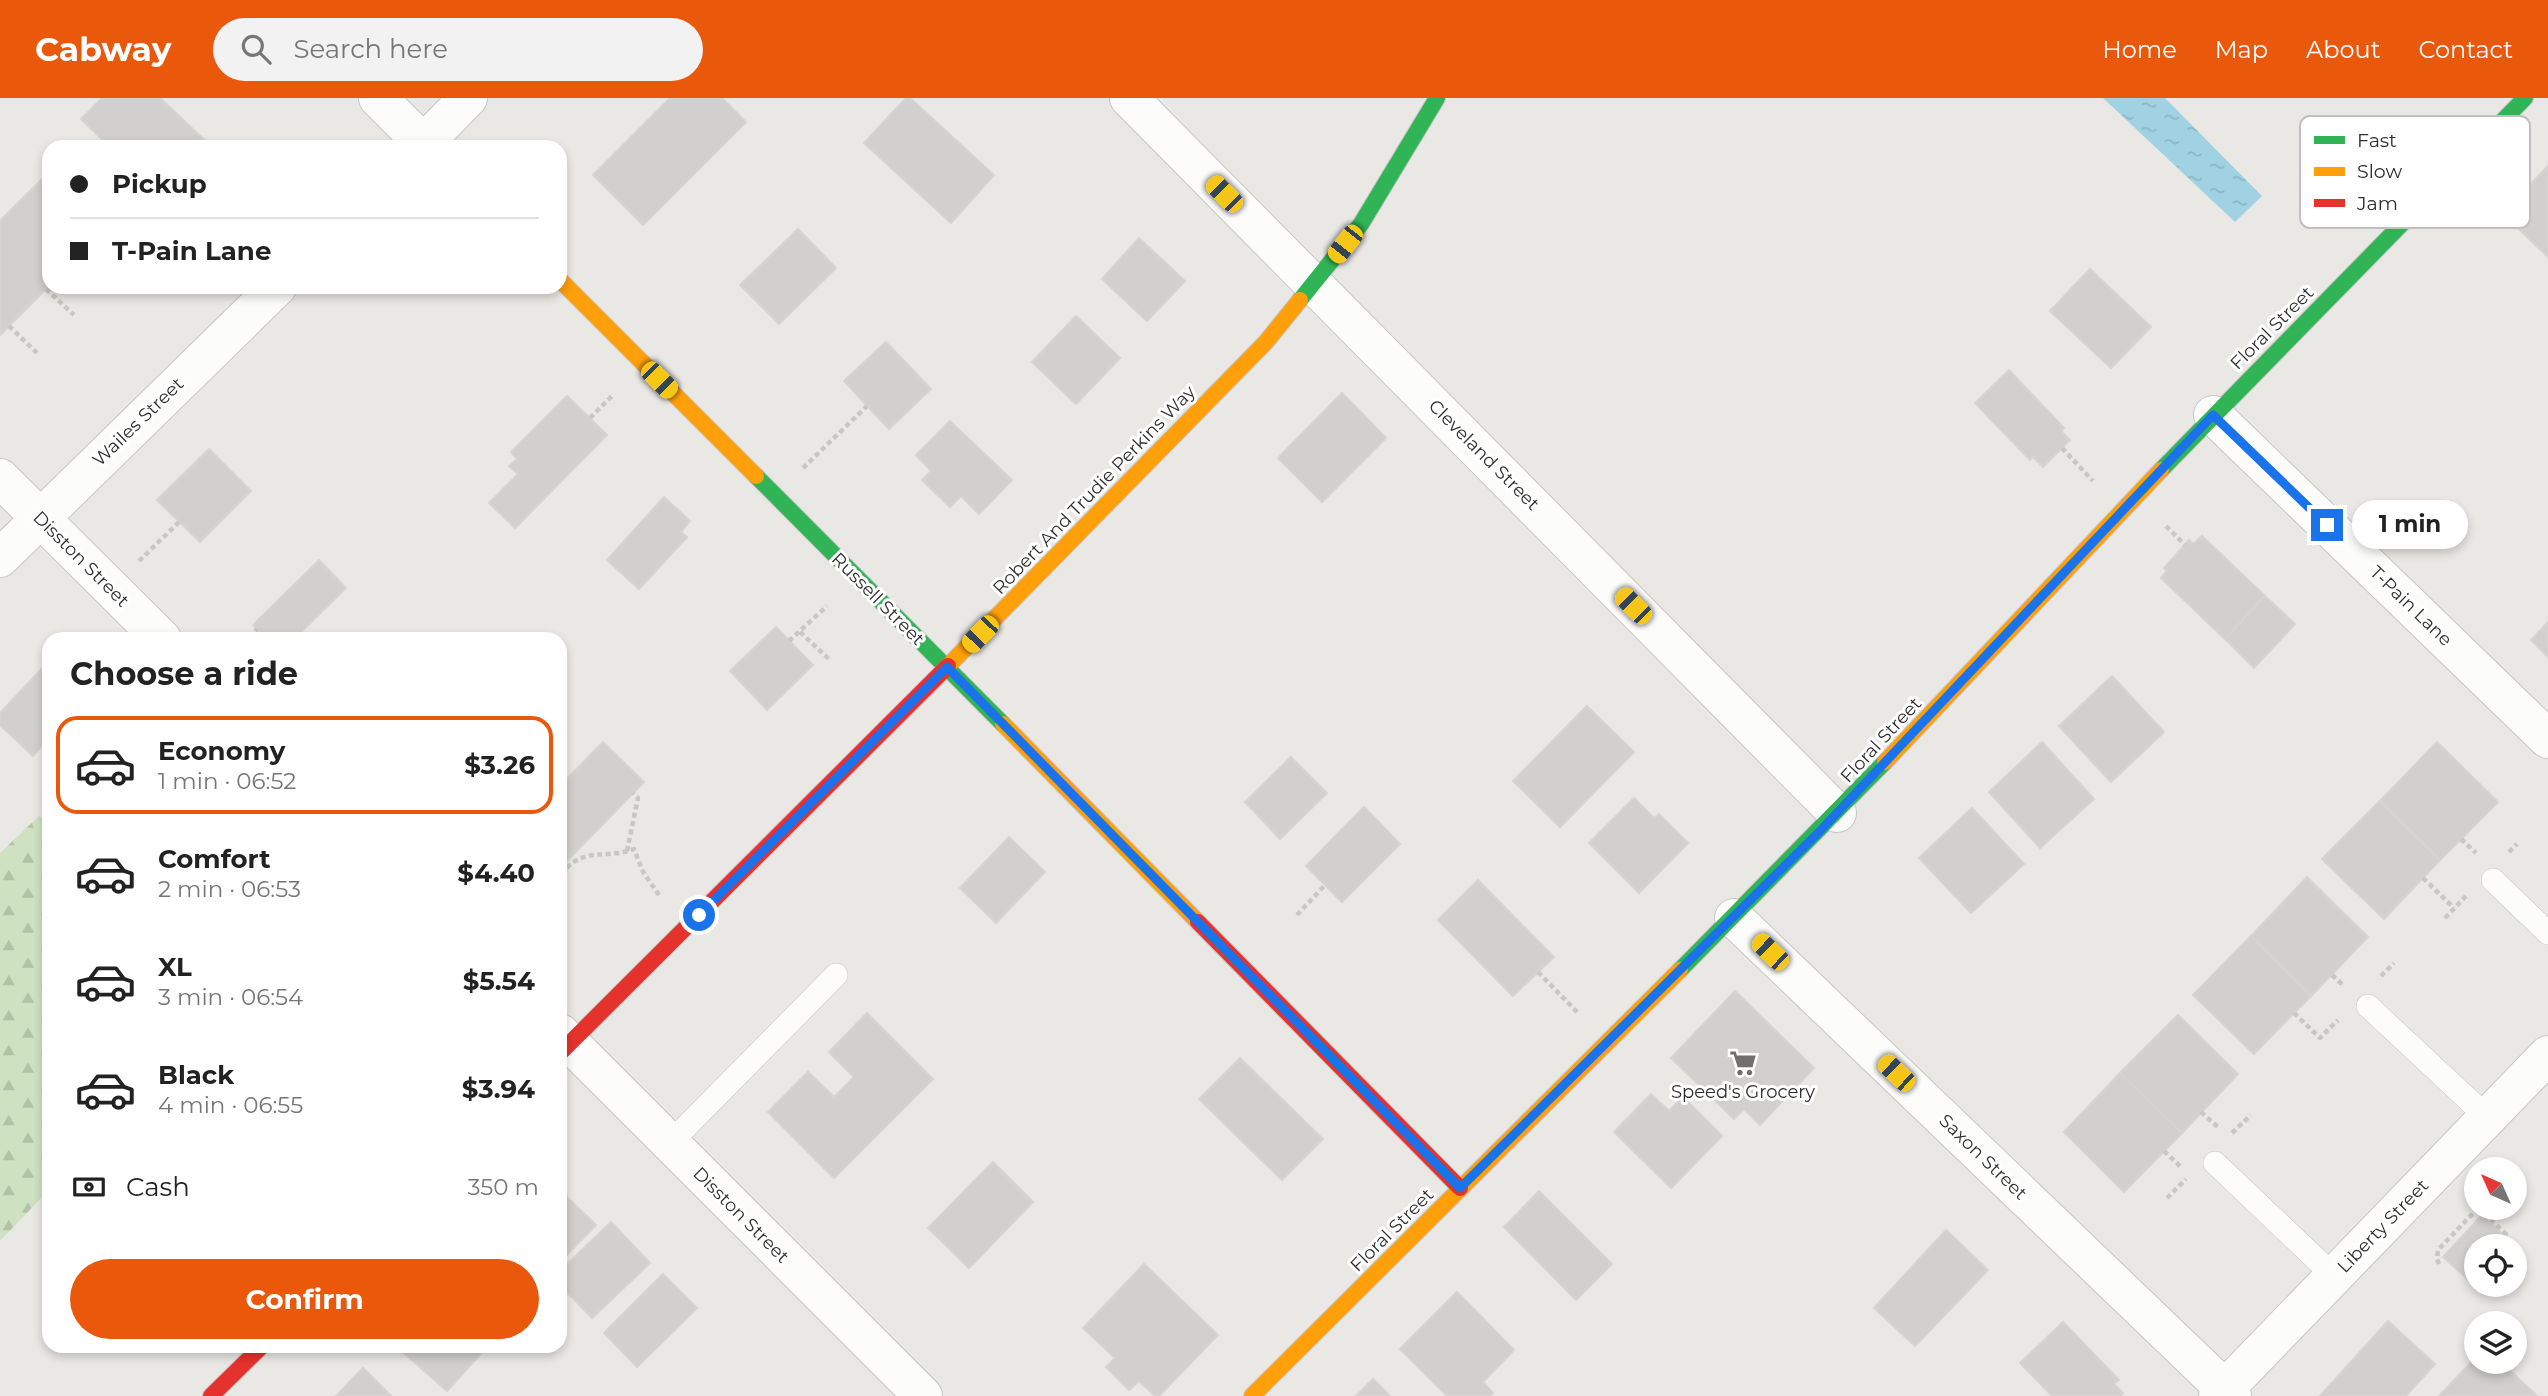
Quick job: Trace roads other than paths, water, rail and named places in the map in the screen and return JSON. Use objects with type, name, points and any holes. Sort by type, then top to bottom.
[{"type":"street","points":[[378,98],[418,140]]},
{"type":"street","points":[[430,140],[468,98]]},
{"type":"street","name":"Cleveland Street","points":[[1129,98],[1837,813]]},
{"type":"street","name":"Robert And Trudie Perkins Way","points":[[567,1039],[947,667],[1266,342],[1361,224],[1437,98]]},
{"type":"street","name":"Floral Street","points":[[2507,116],[2525,98]]},
{"type":"street","name":"Floral Street","points":[[1252,1396],[1837,813],[2213,415],[2397,228]]},
{"type":"street","name":"Russell Street","points":[[567,287],[947,667],[1460,1188]]},
{"type":"street","name":"Wailes Street","points":[[0,558],[270,294]]},
{"type":"street","name":"T-Pain Lane","points":[[2213,415],[2548,739]]},
{"type":"street","name":"Disston Street","points":[[0,478],[155,632]]},
{"type":"street","name":"Saxon Street","points":[[1734,918],[2225,1394]]},
{"type":"street","name":"Disston Street","points":[[567,1047],[670,1143],[923,1396]]},
{"type":"street","name":"Liberty Street","points":[[2225,1394],[2334,1276],[2548,1055]]},
{"type":"street","points":[[211,1396],[255,1353]]},
{"type":"lane","points":[[2493,880],[2548,933]]},
{"type":"lane","points":[[670,1143],[836,975]]},
{"type":"lane","points":[[2368,1006],[2488,1118]]},
{"type":"lane","points":[[2215,1163],[2334,1276]]},
{"type":"water","points":[[2103,98],[2165,98],[2262,196],[2235,222]]},
{"type":"place","name":"Speed's Grocery","points":[[1743,1063]]}]
